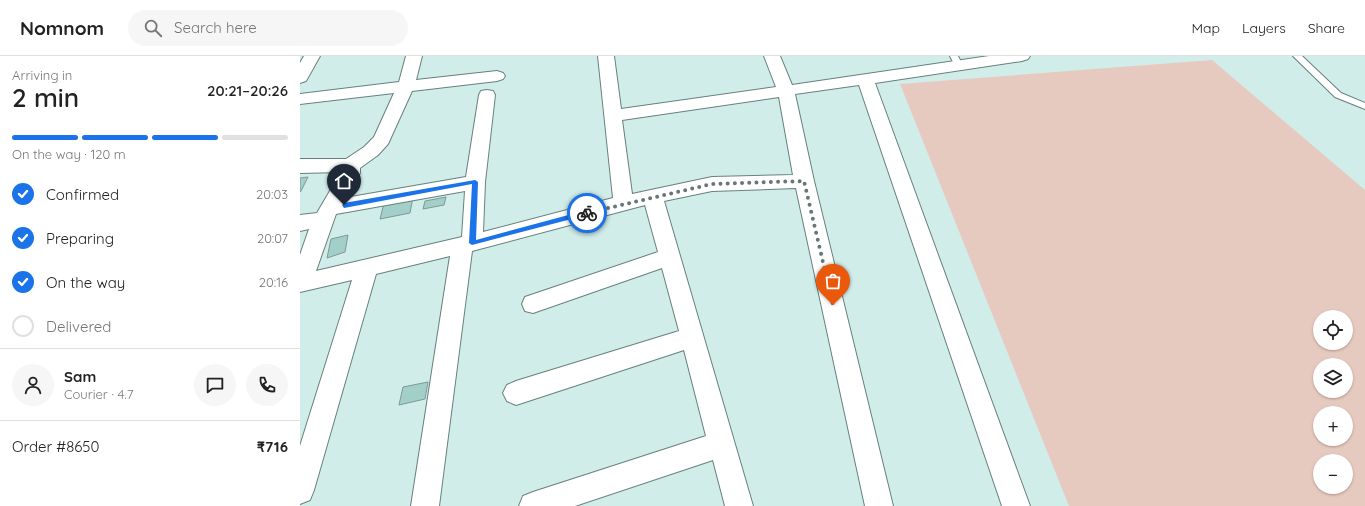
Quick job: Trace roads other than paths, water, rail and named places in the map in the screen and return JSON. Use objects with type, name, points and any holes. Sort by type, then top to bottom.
[{"type":"street","points":[[300,57],[313,56]]},
{"type":"street","points":[[300,78],[313,56]]},
{"type":"street","points":[[300,166],[349,166],[371,151],[382,140],[406,86],[414,56]]},
{"type":"street","points":[[606,56],[623,203]]},
{"type":"street","points":[[772,56],[786,90],[804,181],[880,506]]},
{"type":"street","points":[[614,116],[866,79],[957,61],[1022,56]]},
{"type":"street","points":[[300,99],[497,76]]},
{"type":"street","points":[[866,79],[1016,506]]},
{"type":"street","points":[[425,506],[467,244],[488,95]]},
{"type":"street","points":[[301,283],[327,214],[350,174],[351,169],[349,166]]},
{"type":"street","points":[[301,283],[467,244],[623,203],[712,184],[804,181]]},
{"type":"street","points":[[300,223],[327,214],[475,182]]},
{"type":"street","points":[[653,197],[739,506]]},
{"type":"street","points":[[533,304],[670,256]]},
{"type":"street","points":[[300,490],[368,268]]},
{"type":"street","points":[[516,393],[692,337]]},
{"type":"street","points":[[533,506],[722,444]]},
{"type":"lane","points":[[1297,56],[1338,95],[1365,106]]}]
